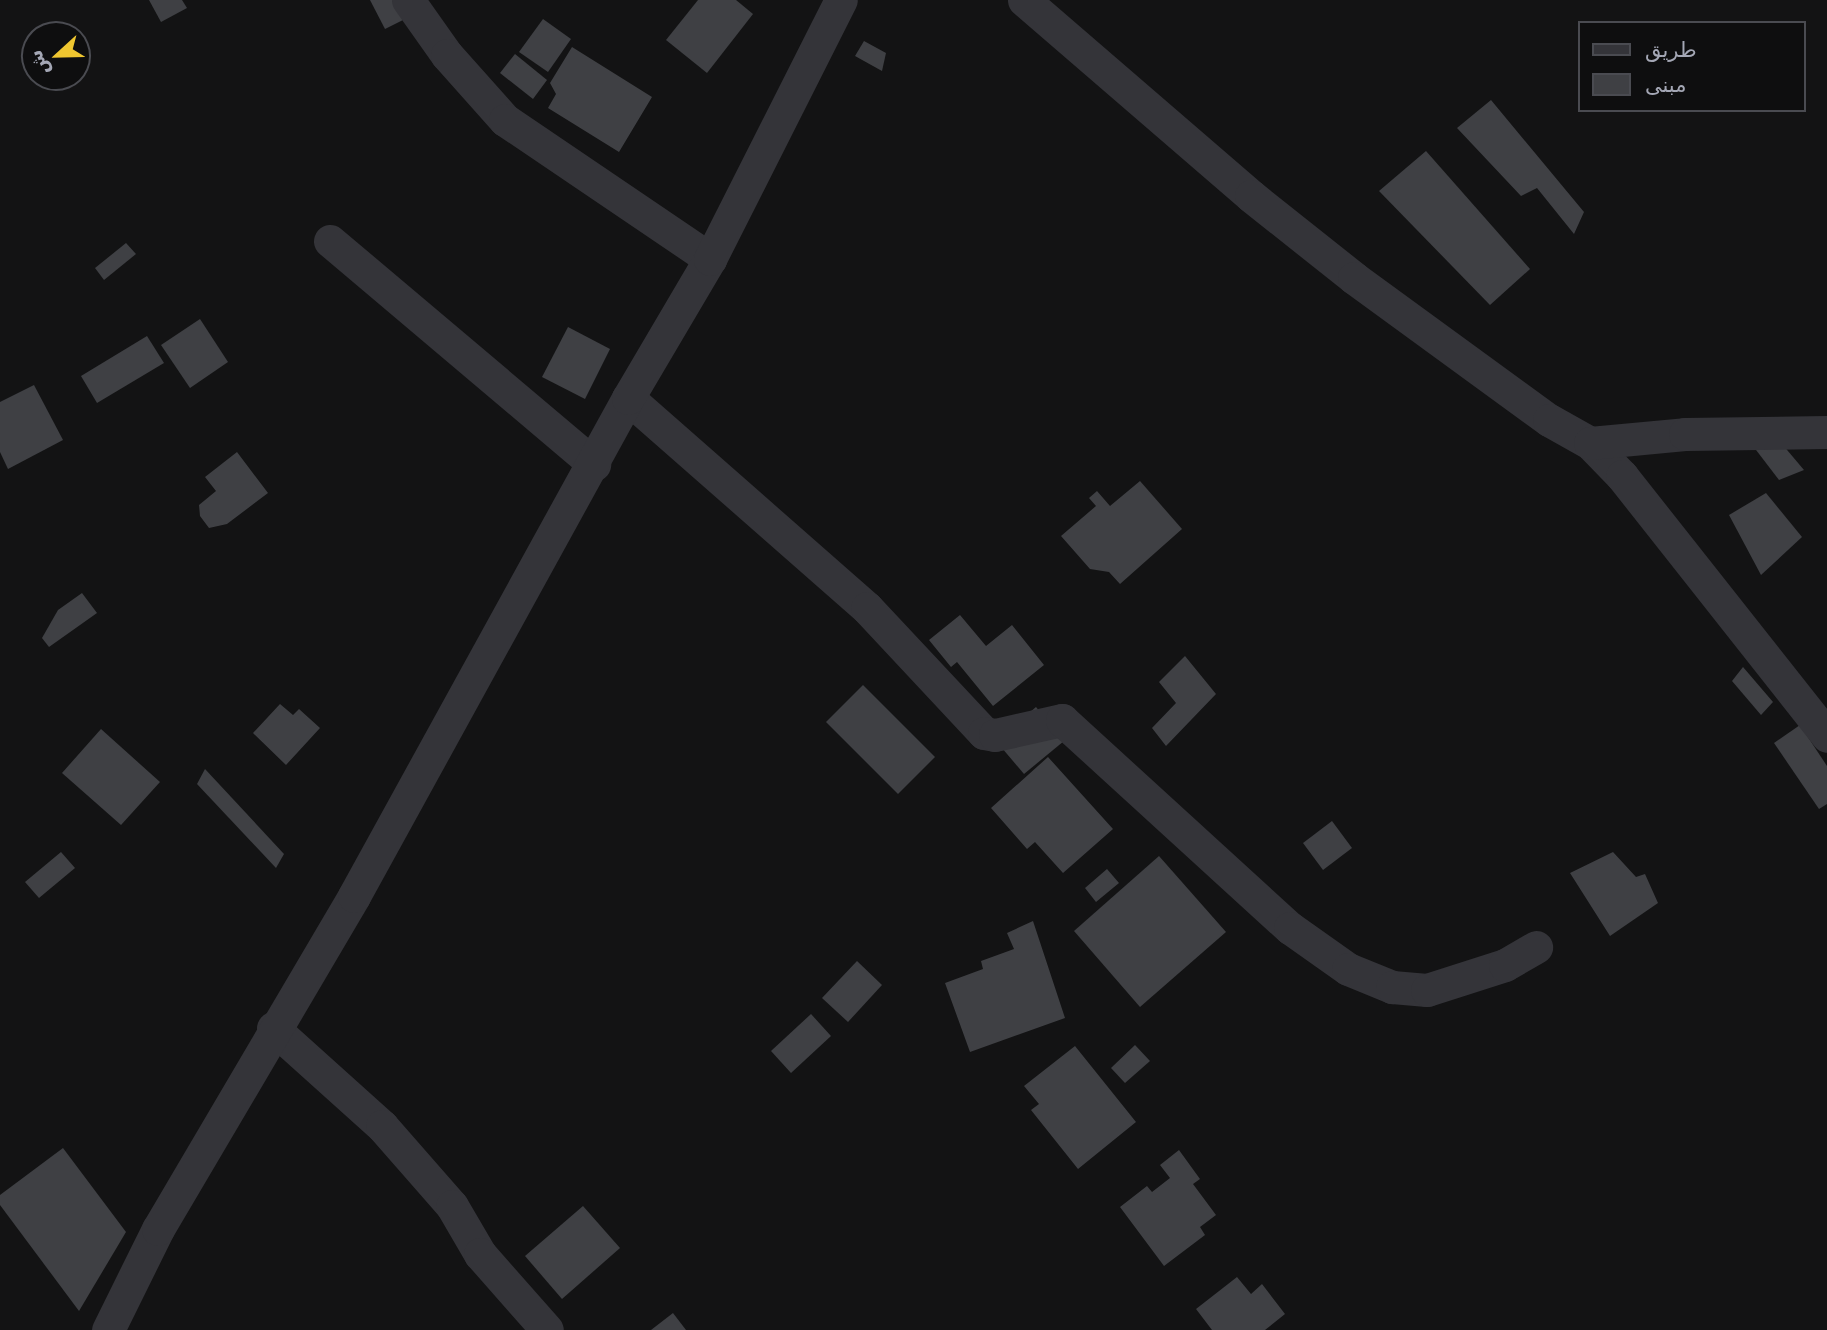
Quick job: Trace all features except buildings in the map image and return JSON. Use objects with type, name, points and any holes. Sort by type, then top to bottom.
[{"type":"street","points":[[408,0],[447,55],[505,120],[710,259]]},
{"type":"street","points":[[108,1330],[158,1229],[273,1028],[354,896],[628,398],[710,259],[841,0]]},
{"type":"street","points":[[1024,0],[1251,196],[1344,270],[1549,420],[1590,443],[1630,486],[1827,736]]},
{"type":"street","points":[[330,242],[594,464]]},
{"type":"street","points":[[628,398],[867,608],[984,733],[995,735],[1062,720],[1290,928],[1348,969],[1392,987],[1427,990],[1505,965],[1536,947]]},
{"type":"street","points":[[1590,443],[1685,434],[1827,432]]},
{"type":"street","points":[[273,1028],[382,1126],[452,1206],[481,1254],[547,1330]]}]
